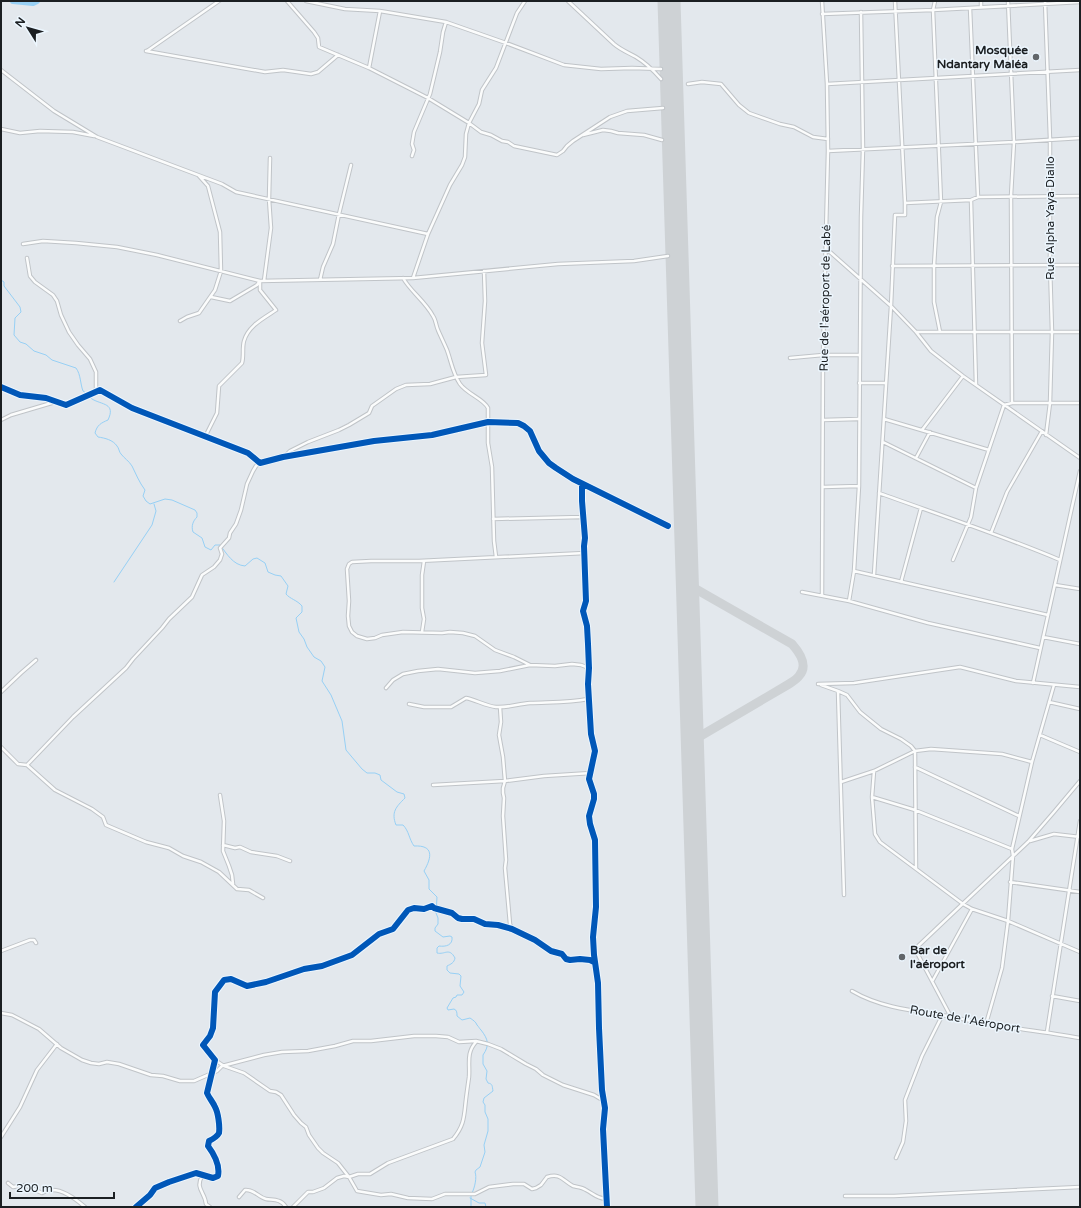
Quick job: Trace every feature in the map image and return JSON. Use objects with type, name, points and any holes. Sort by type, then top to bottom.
[{"type":"street","points":[[219,1],[146,51],[266,72],[283,70],[311,74],[318,72],[338,55]]},
{"type":"street","points":[[287,1],[314,32],[318,38],[320,46],[369,68],[428,98],[482,132],[502,141],[508,142],[514,146],[557,155],[560,154],[567,146],[610,117],[627,112],[662,108]]},
{"type":"street","points":[[306,1],[345,9],[380,11],[446,22],[506,43],[564,66],[601,69],[661,69]]},
{"type":"street","points":[[413,278],[428,234],[450,185],[465,157],[466,134],[469,123],[479,104],[482,90],[496,68],[517,13],[525,1]]},
{"type":"street","points":[[568,1],[614,44],[635,56],[661,79]]},
{"type":"street","name":"Rue de l'aéroport de Labé","points":[[822,1],[827,84],[828,139],[825,250],[822,595]]},
{"type":"street","points":[[874,575],[891,306],[895,215],[905,215],[895,1]]},
{"type":"street","points":[[935,1],[933,10],[941,202],[937,217],[934,266],[934,302],[940,332]]},
{"type":"street","points":[[981,1],[981,7]]},
{"type":"street","points":[[1008,1],[1014,142],[1011,266],[1012,403]]},
{"type":"street","points":[[822,14],[933,10],[1045,2],[1080,2]]},
{"type":"street","name":"Rue Alpha Yaya Diallo","points":[[1045,2],[1050,139],[1050,265],[1052,332],[1050,403],[1046,434]]},
{"type":"street","points":[[970,8],[978,197]]},
{"type":"street","points":[[369,68],[380,11]]},
{"type":"street","points":[[849,601],[854,571],[859,486],[858,420],[860,383],[860,278],[863,149],[861,12]]},
{"type":"street","points":[[412,156],[414,150],[412,144],[414,132],[428,98],[446,22]]},
{"type":"street","points":[[1,70],[54,111],[97,137]]},
{"type":"street","points":[[827,84],[1080,70]]},
{"type":"street","points":[[688,84],[702,82],[721,84],[739,105],[749,113],[813,136],[828,139]]},
{"type":"street","points":[[1,129],[20,133],[40,131],[73,132],[97,137],[198,174],[222,184],[236,192],[428,234]]},
{"type":"street","points":[[581,136],[593,134],[598,130],[603,130],[644,135],[662,140]]},
{"type":"street","points":[[828,151],[1080,138]]},
{"type":"street","points":[[264,280],[271,228],[269,199],[270,158]]},
{"type":"street","points":[[320,280],[323,267],[333,244],[338,214],[351,165]]},
{"type":"street","points":[[180,321],[199,313],[216,290],[221,271],[220,232],[208,186],[198,174]]},
{"type":"street","points":[[905,203],[971,200],[978,197],[1080,196]]},
{"type":"street","points":[[971,200],[976,385]]},
{"type":"street","points":[[22,244],[42,241],[117,248],[157,255],[260,281],[413,278],[558,264],[634,261],[668,256]]},
{"type":"street","points":[[825,250],[830,252],[891,306],[916,332],[931,351],[963,376],[1080,458]]},
{"type":"street","points":[[27,258],[30,276],[53,295],[57,301],[61,315],[69,332],[90,358],[96,372],[96,392]]},
{"type":"street","points":[[892,266],[1080,265]]},
{"type":"street","points":[[283,457],[290,451],[339,430],[369,413],[372,406],[396,389],[406,385],[430,384],[456,377],[486,375],[482,343],[485,301],[484,272]]},
{"type":"street","points":[[402,278],[408,288],[425,304],[434,317],[456,377],[465,389],[486,405],[488,413],[488,443],[492,467],[494,541],[496,557]]},
{"type":"street","points":[[210,297],[230,301],[257,285],[260,281]]},
{"type":"street","points":[[205,437],[218,413],[219,386],[242,363],[244,358],[244,342],[249,331],[259,321],[276,310],[260,290],[260,281]]},
{"type":"street","points":[[916,332],[1080,332]]},
{"type":"street","points":[[790,358],[824,355],[860,355]]},
{"type":"street","points":[[922,430],[963,376]]},
{"type":"street","points":[[860,383],[886,383]]},
{"type":"street","points":[[1,387],[20,395],[46,398],[66,405],[100,390],[132,408],[248,454],[260,463]]},
{"type":"street","points":[[1,420],[11,415],[55,402]]},
{"type":"street","points":[[1004,405],[1012,403],[1080,403]]},
{"type":"street","points":[[953,560],[971,518],[976,488],[1004,405]]},
{"type":"street","points":[[884,419],[989,450]]},
{"type":"street","points":[[823,420],[858,420]]},
{"type":"street","points":[[26,765],[73,717],[126,668],[169,619],[192,598],[202,575],[214,567],[220,560],[222,554],[220,548],[230,536],[230,533],[234,528],[252,471],[260,463],[283,457],[374,441],[432,436],[488,422],[518,423],[530,432],[539,451],[550,463],[573,479],[668,526]]},
{"type":"street","points":[[991,533],[1007,492],[1042,431]]},
{"type":"street","points":[[916,458],[930,432]]},
{"type":"street","points":[[883,442],[976,488]]},
{"type":"street","points":[[1033,683],[1080,471]]},
{"type":"street","points":[[582,484],[586,602],[583,611],[587,626],[589,668],[588,699],[591,734],[595,750],[589,779],[594,794],[589,816],[595,840],[596,906],[593,937],[594,962],[598,983],[602,1090],[606,1108],[603,1129],[607,1207]]},
{"type":"street","points":[[823,487],[859,486]]},
{"type":"street","points":[[879,493],[968,524],[1060,560]]},
{"type":"street","points":[[901,582],[921,508]]},
{"type":"street","points":[[494,520],[582,517]]},
{"type":"street","points":[[530,665],[495,650],[475,636],[469,634],[450,632],[398,633],[367,639],[357,636],[352,632],[349,626],[347,569],[349,564],[352,562],[371,561],[424,561],[585,554]]},
{"type":"street","points":[[422,632],[424,619],[422,608],[422,575],[424,561]]},
{"type":"street","points":[[854,571],[1048,615]]},
{"type":"street","points":[[1055,585],[1080,589]]},
{"type":"street","points":[[802,592],[849,601],[928,623],[1040,648]]},
{"type":"street","points":[[1043,637],[1080,644]]},
{"type":"street","points":[[1,692],[21,672],[36,660]]},
{"type":"street","points":[[386,688],[393,680],[403,674],[438,669],[474,673],[530,665],[581,665],[589,668]]},
{"type":"street","points":[[916,869],[915,751],[901,739],[880,729],[860,712],[847,695],[818,684],[854,683],[960,666],[1016,681],[1080,687]]},
{"type":"street","points":[[986,1024],[1002,968],[1008,921],[1013,856],[1012,849],[1032,762],[1054,685]]},
{"type":"street","points":[[838,691],[844,895]]},
{"type":"street","points":[[409,704],[424,707],[451,707],[466,698],[487,705],[500,707],[517,704],[568,702],[588,699]]},
{"type":"street","points":[[1049,702],[1080,709]]},
{"type":"street","points":[[500,707],[501,722],[499,735],[505,781],[503,788],[505,868],[510,924],[512,929]]},
{"type":"street","points":[[1040,736],[1080,752]]},
{"type":"street","points":[[1,747],[18,764],[26,765],[55,790],[92,809],[103,817],[106,825],[146,842],[169,848],[183,856],[201,862],[219,872],[237,889],[249,890],[263,898]]},
{"type":"street","points":[[841,782],[874,771],[915,751],[931,749],[1002,754],[1032,762]]},
{"type":"street","points":[[915,767],[1020,816]]},
{"type":"street","points":[[874,771],[872,797],[875,834],[880,842],[963,904],[972,909],[1008,921],[1080,952]]},
{"type":"street","points":[[433,785],[505,781],[591,772]]},
{"type":"street","points":[[951,1017],[915,949],[1028,842],[1080,781]]},
{"type":"street","points":[[220,795],[224,821],[223,851],[232,875],[233,885]]},
{"type":"street","points":[[872,797],[915,810],[1012,849]]},
{"type":"street","points":[[1047,1032],[1079,837],[1080,821]]},
{"type":"street","points":[[1028,842],[1054,834],[1079,837]]},
{"type":"street","points":[[223,845],[235,848],[240,847],[251,852],[277,856],[290,861]]},
{"type":"street","points":[[1010,882],[1080,892]]},
{"type":"street","points":[[594,962],[590,960],[566,959],[562,954],[551,951],[535,940],[512,929],[498,925],[485,924],[468,918],[458,918],[452,913],[439,910],[432,906],[424,909],[414,908],[408,910],[393,929],[379,934],[352,955],[322,966],[304,969],[266,982],[246,986],[231,979],[224,980],[215,992],[213,1028],[210,1036],[203,1044],[215,1060],[224,1066],[244,1073],[270,1091],[281,1095],[294,1115],[306,1127],[309,1135],[318,1148],[338,1163],[357,1190],[377,1195],[390,1194],[408,1198],[432,1199],[445,1194],[471,1194],[489,1187],[513,1184],[524,1184],[532,1189],[541,1185],[546,1177],[556,1176],[562,1178],[573,1186],[584,1189],[594,1196],[606,1199]]},
{"type":"street","points":[[933,981],[972,909]]},
{"type":"street","points":[[1,951],[30,940],[34,940],[36,943]]},
{"type":"street","name":"Route de l'Aéroport","points":[[852,991],[864,998],[887,1006],[986,1024],[1080,1038]]},
{"type":"street","points":[[1052,996],[1080,1001]]},
{"type":"street","points":[[1,1013],[12,1014],[39,1029],[61,1048],[82,1060],[99,1064],[107,1062],[113,1063],[180,1081],[194,1081],[217,1071],[222,1066],[264,1055],[282,1052],[308,1051],[353,1041],[371,1041],[414,1036],[436,1036],[448,1037],[459,1042],[476,1041],[487,1043],[501,1049],[536,1069],[543,1075],[563,1085],[594,1095],[604,1101]]},
{"type":"street","points":[[896,1158],[903,1142],[906,1121],[905,1100],[922,1056],[942,1015]]},
{"type":"street","points":[[293,1207],[308,1192],[314,1192],[324,1188],[337,1178],[344,1176],[349,1177],[358,1174],[370,1174],[388,1164],[453,1139],[459,1132],[465,1112],[469,1076],[468,1054],[476,1041]]},
{"type":"street","points":[[1,1137],[20,1107],[37,1070],[57,1044]]},
{"type":"street","points":[[136,1207],[150,1195],[154,1188],[196,1173],[213,1178],[218,1176],[219,1170],[212,1151],[208,1146],[209,1141],[216,1137],[219,1132],[218,1113],[208,1093],[215,1060]]},
{"type":"street","points":[[202,1176],[199,1181],[199,1189],[206,1204],[210,1207]]},
{"type":"street","points":[[8,1184],[13,1186],[25,1185],[42,1193],[51,1190],[59,1192],[75,1198],[85,1207]]},
{"type":"street","points":[[845,1196],[894,1196],[1080,1187]]},
{"type":"street","points":[[239,1197],[245,1190],[250,1190],[267,1200],[277,1200],[282,1202],[286,1207]]},
{"type":"waterway","points":[[13,1],[33,3],[37,1]]},
{"type":"waterway","points":[[1,280],[4,282],[4,286],[20,307],[21,312],[15,318],[14,335],[20,342],[26,344],[34,351],[46,355],[52,360],[76,368],[79,373],[83,391],[92,399],[109,407],[110,414],[108,420],[103,422],[97,428],[95,433],[98,437],[113,442],[118,447],[120,453],[131,464],[145,490],[143,496],[146,501],[150,504],[165,499],[172,500],[195,510],[197,517],[194,520],[192,528],[193,532],[202,538],[205,547],[211,550],[215,545],[220,545],[237,564],[245,566],[253,559],[257,558],[265,563],[268,572],[281,576],[288,586],[286,594],[302,606],[302,612],[296,618],[299,632],[314,657],[321,661],[325,667],[322,681],[331,695],[342,721],[346,750],[367,773],[375,773],[380,775],[381,780],[397,792],[404,794],[405,798],[399,804],[394,813],[396,825],[403,825],[405,827],[414,846],[425,848],[430,853],[429,861],[424,871],[429,880],[429,889],[437,897],[436,913],[438,924],[435,931],[443,937],[452,937],[450,944],[439,946],[437,948],[437,953],[451,953],[455,960],[447,966],[447,970],[450,973],[459,974],[461,976],[460,986],[464,992],[462,995],[457,995],[453,998],[447,1008],[448,1010],[455,1009],[457,1016],[462,1020],[470,1018],[474,1021],[487,1039],[487,1048],[483,1055],[483,1064],[487,1071],[486,1079],[488,1083],[492,1085],[493,1091],[484,1098],[483,1102],[488,1119],[488,1131],[484,1145],[485,1152],[480,1167],[475,1172],[476,1177],[472,1193]]},
{"type":"waterway","points":[[114,582],[152,525],[156,511],[154,504]]},
{"type":"waterway","points":[[471,1196],[471,1207]]},
{"type":"waterway","points":[[470,1198],[479,1203],[485,1203],[486,1207]]},
{"type":"taxiway","points":[[687,584],[792,644],[800,655],[803,663],[802,672],[793,681],[692,741]]},
{"type":"runway","points":[[669,1],[707,1207]]},
{"type":"cycle path","points":[[1,387],[20,395],[46,398],[66,405],[100,390],[132,408],[248,453],[260,463],[283,457],[374,441],[432,435],[488,422],[518,423],[530,431],[539,451],[549,463],[556,468],[573,479],[668,526]]},
{"type":"cycle path","points":[[582,484],[586,601],[583,611],[587,626],[591,734],[595,751],[589,779],[594,794],[589,816],[595,840],[596,907],[593,937],[598,983],[602,1090],[605,1108],[603,1129],[607,1207]]},
{"type":"cycle path","points":[[136,1207],[150,1195],[155,1188],[169,1182],[196,1173],[213,1178],[218,1176],[216,1160],[208,1146],[209,1141],[219,1133],[216,1109],[207,1093],[215,1060],[203,1045],[210,1036],[213,1028],[215,992],[224,980],[231,979],[247,986],[266,982],[304,969],[322,966],[352,955],[379,934],[393,929],[408,910],[414,908],[424,909],[432,906],[434,908],[452,913],[458,918],[474,919],[485,924],[498,925],[512,929],[535,940],[551,951],[562,954],[566,959],[590,960],[594,962]]},
{"type":"place","name":"Mosquée Ndantary Maléa","points":[[1036,57]]},
{"type":"place","name":"Bar de l'aéroport","points":[[902,957]]}]
